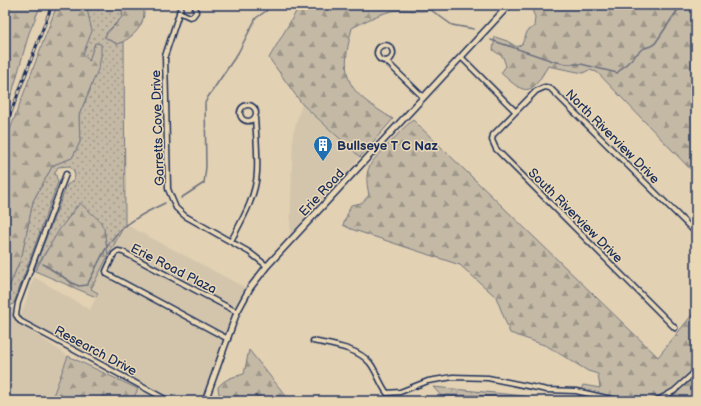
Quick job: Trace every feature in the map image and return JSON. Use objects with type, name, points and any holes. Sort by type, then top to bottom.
[{"type":"street","points":[[180,7],[190,17],[196,12],[195,5]]},
{"type":"street","name":"Erie Road","points":[[205,401],[237,312],[250,288],[267,266],[507,6]]},
{"type":"street","name":"Garretts Cove Drive","points":[[180,7],[164,56],[168,189],[172,201],[176,208],[185,216],[231,241],[249,252],[267,266]]},
{"type":"street","points":[[461,57],[515,111]]},
{"type":"street","points":[[386,61],[423,97]]},
{"type":"street","name":"North Riverview Drive","points":[[515,111],[540,88],[550,88],[696,233]]},
{"type":"street","name":"South Riverview Drive","points":[[515,111],[493,135],[492,140],[496,149],[675,328]]},
{"type":"street","points":[[231,241],[247,210],[256,182],[255,117]]},
{"type":"street","name":"Research Drive","points":[[66,174],[18,303],[16,315],[20,321],[169,401]]},
{"type":"street","name":"Erie Road Plaza","points":[[228,339],[107,274],[106,271],[114,254],[118,251],[123,252],[237,312]]},
{"type":"street","points":[[313,342],[342,348],[363,356],[371,364],[380,384],[387,393],[400,392],[428,381],[453,377],[488,378],[547,390],[576,391],[620,401]]},
{"type":"street","points":[[656,401],[674,391],[696,372]]},
{"type":"shaded area","points":[[302,104],[360,157],[290,235],[293,133]]},
{"type":"shaded area","points":[[125,224],[246,288],[202,401],[174,401],[20,318],[34,277],[90,310],[98,293],[90,290]]},
{"type":"shaded area","points":[[13,308],[19,323],[68,356],[51,401],[5,401],[5,309]]},
{"type":"shaded area","points":[[139,387],[166,401],[132,401]]},
{"type":"shaded area","points":[[447,395],[514,396],[535,401],[427,401]]},
{"type":"green space","points":[[5,5],[41,5],[29,33],[13,90],[5,109]]},
{"type":"green space","points":[[57,5],[86,5],[92,31],[83,54],[89,61],[95,43],[101,44],[101,56],[99,67],[79,115],[80,142],[72,158],[53,165],[33,201],[22,255],[5,297],[5,143]]},
{"type":"green space","points":[[86,5],[123,5],[122,17],[106,33],[113,42],[117,44],[124,42],[125,224],[108,256],[104,229],[76,206],[33,271],[67,185],[73,181],[75,176],[74,171],[69,166],[58,167],[55,172],[58,182],[14,303],[9,308],[5,309],[5,297],[22,255],[33,201],[53,165],[72,158],[80,142],[79,115],[89,93],[101,55],[95,43],[89,61],[83,54],[88,29],[88,11]]},
{"type":"green space","points":[[123,5],[143,5],[144,12],[141,24],[134,34],[123,42],[117,44],[104,37],[122,17]]},
{"type":"green space","points":[[300,5],[443,5],[423,11],[399,10],[387,12],[352,28],[346,61],[347,73],[351,84],[357,93],[366,101],[393,119],[360,157],[302,104],[269,58]]},
{"type":"green space","points":[[530,5],[696,5],[696,175],[597,72],[589,70],[583,73],[548,66],[537,83],[528,89],[523,89],[517,86],[501,73],[506,66],[503,57],[493,50],[495,37],[507,41],[517,47],[522,44],[528,30],[534,27],[535,17]]},
{"type":"green space","points":[[413,120],[658,357],[696,310],[696,401],[577,401],[583,385],[600,388],[598,374],[588,371],[547,346],[510,333],[496,297],[460,265],[343,225],[351,205],[362,203],[369,195],[367,176],[368,170],[374,159]]},
{"type":"green space","points":[[80,203],[100,221],[104,229],[108,256],[91,289],[98,293],[96,297],[35,271],[59,230]]},
{"type":"green space","points":[[249,350],[290,401],[255,401],[250,398],[229,399],[219,394],[218,387],[224,382],[230,378],[244,374]]},
{"type":"green space","points":[[68,356],[138,389],[132,401],[51,401]]},
{"type":"green space","points":[[433,387],[525,396],[548,401],[446,401]]},
{"type":"waterway","points":[[181,198],[204,183],[206,167],[205,103],[238,53],[256,18],[266,11],[270,5]]},
{"type":"waterway","points":[[424,5],[452,25],[474,29]]},
{"type":"waterway","points":[[491,40],[553,61],[566,64],[581,64],[617,73],[642,49],[654,45],[681,5]]},
{"type":"waterway","points":[[43,264],[74,284],[79,286],[87,285],[104,252],[116,235],[135,219],[165,203]]},
{"type":"railway","points":[[5,128],[52,5]]},
{"type":"place","name":"Bullseye T C Naz","points":[[323,162]]}]
